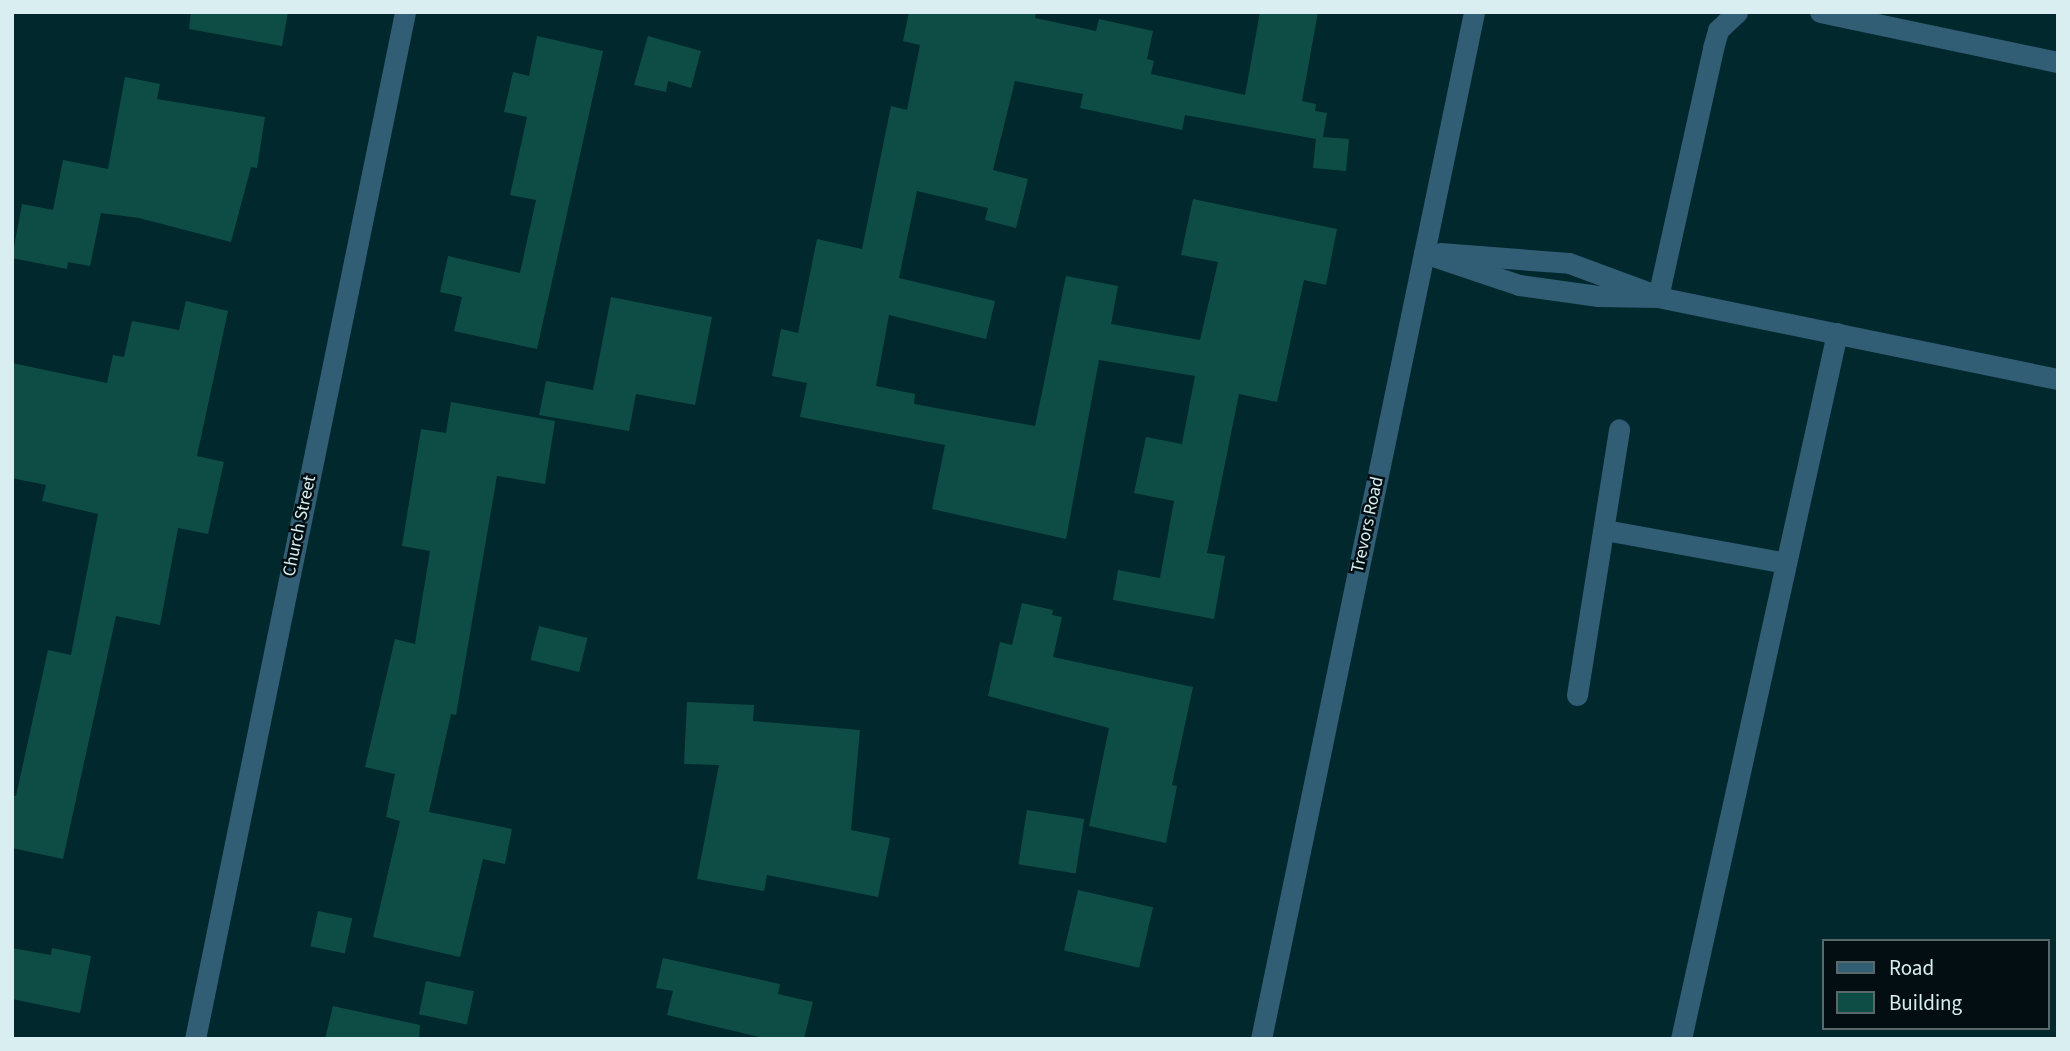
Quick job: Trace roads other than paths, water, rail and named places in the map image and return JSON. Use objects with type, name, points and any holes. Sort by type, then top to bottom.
[{"type":"street","name":"Church Street","points":[[195,1039],[405,12]]},
{"type":"street","name":"Trevors Road","points":[[1261,1039],[1474,12]]},
{"type":"street","points":[[1658,297],[1713,48],[1718,30],[1737,12]]},
{"type":"street","points":[[1820,12],[2058,62]]},
{"type":"street","points":[[1424,253],[1510,255],[1569,263],[1658,297],[2058,379]]},
{"type":"street","points":[[1424,253],[1519,285],[1598,296],[1658,297]]},
{"type":"street","points":[[1681,1039],[1837,333]]},
{"type":"street","points":[[1577,695],[1619,429]]},
{"type":"street","points":[[1605,530],[1786,563]]}]
